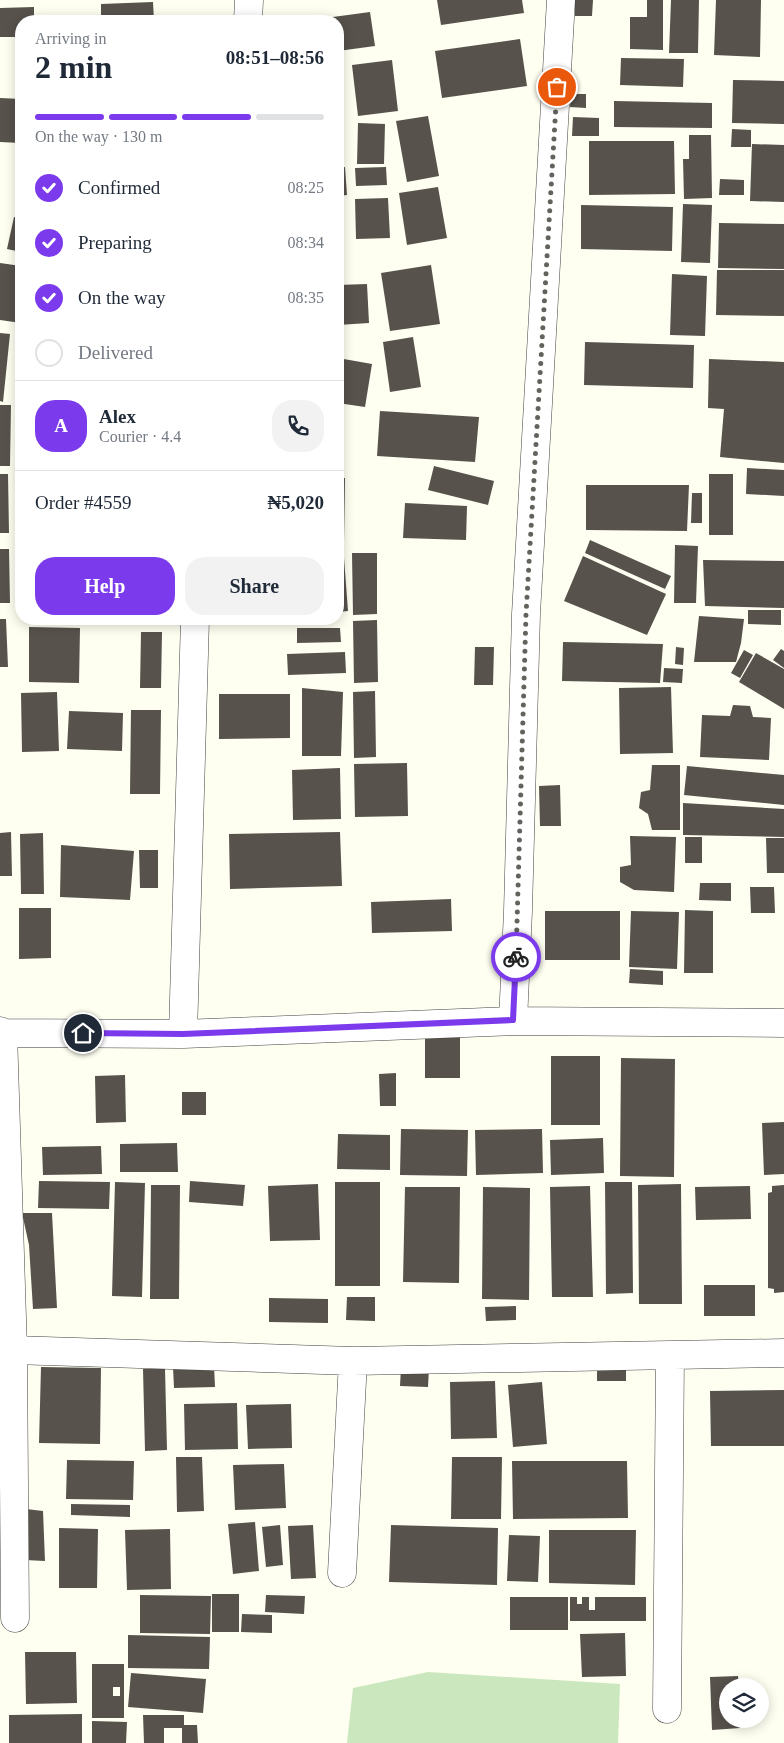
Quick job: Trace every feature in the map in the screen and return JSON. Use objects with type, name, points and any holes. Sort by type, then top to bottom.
[{"type":"street","points":[[248,0],[248,15]]},
{"type":"street","points":[[513,1020],[518,911],[526,614],[561,0]]},
{"type":"street","points":[[183,1034],[195,625]]},
{"type":"street","points":[[15,1618],[13,1350],[2,1032],[183,1034],[513,1020],[784,1023]]},
{"type":"street","points":[[13,1350],[353,1361],[784,1353]]},
{"type":"street","points":[[667,1708],[670,1356]]},
{"type":"street","points":[[342,1573],[353,1361]]},
{"type":"green space","points":[[428,1672],[620,1684],[618,1743],[347,1743],[353,1688]]},
{"type":"building","points":[[437,0],[522,0],[524,13],[441,25]]},
{"type":"building","points":[[575,0],[593,0],[592,16],[575,16]]},
{"type":"building","points":[[647,0],[663,0],[663,50],[630,49],[630,17],[647,17]]},
{"type":"building","points":[[671,0],[699,0],[698,53],[669,53]]},
{"type":"building","points":[[716,0],[761,0],[760,57],[714,55]]},
{"type":"building","points":[[153,2],[154,15],[101,15],[101,4]]},
{"type":"building","points":[[34,7],[34,15],[15,15],[15,37],[0,37],[0,8]]},
{"type":"building","points":[[370,12],[375,46],[344,50],[344,16]]},
{"type":"building","points":[[520,39],[527,86],[442,98],[435,51]]},
{"type":"building","points":[[621,58],[684,59],[683,87],[620,85]]},
{"type":"building","points":[[392,60],[398,111],[358,116],[352,65]]},
{"type":"building","points":[[733,80],[784,81],[784,124],[732,123]]},
{"type":"building","points":[[571,94],[586,94],[586,108],[570,107]]},
{"type":"building","points":[[0,98],[15,99],[15,143],[0,142]]},
{"type":"building","points":[[614,101],[712,103],[712,128],[614,127]]},
{"type":"building","points":[[428,116],[439,176],[407,182],[396,121]]},
{"type":"building","points":[[573,117],[599,118],[599,136],[572,136]]},
{"type":"building","points":[[358,123],[385,124],[384,164],[357,164]]},
{"type":"building","points":[[732,129],[751,130],[751,147],[731,147]]},
{"type":"building","points":[[689,135],[711,135],[712,198],[684,199],[683,159],[689,159]]},
{"type":"building","points":[[589,141],[674,141],[675,194],[589,195]]},
{"type":"building","points":[[752,144],[784,145],[784,202],[750,201]]},
{"type":"building","points":[[344,167],[347,195],[344,195]]},
{"type":"building","points":[[386,167],[387,185],[356,186],[355,168]]},
{"type":"building","points":[[720,179],[744,180],[744,195],[719,195]]},
{"type":"building","points":[[438,187],[447,238],[407,245],[399,193]]},
{"type":"building","points":[[388,198],[390,238],[356,239],[355,199]]},
{"type":"building","points":[[683,204],[712,205],[710,263],[681,262]]},
{"type":"building","points":[[581,205],[673,207],[672,251],[581,249]]},
{"type":"building","points":[[14,217],[15,217],[15,251],[7,249]]},
{"type":"building","points":[[719,223],[784,224],[784,269],[718,268]]},
{"type":"building","points":[[0,263],[15,265],[15,322],[0,320]]},
{"type":"building","points":[[431,265],[440,324],[390,331],[381,273]]},
{"type":"building","points":[[717,270],[784,270],[784,316],[716,315]]},
{"type":"building","points":[[672,274],[707,276],[705,336],[670,335]]},
{"type":"building","points":[[367,284],[369,323],[344,325],[344,285]]},
{"type":"building","points":[[0,333],[10,334],[3,402],[0,401]]},
{"type":"building","points":[[413,337],[421,387],[390,392],[383,342]]},
{"type":"building","points":[[585,342],[694,345],[693,388],[584,385]]},
{"type":"building","points":[[344,359],[372,364],[365,407],[344,404]]},
{"type":"building","points":[[709,359],[784,362],[784,463],[720,457],[724,409],[708,408]]},
{"type":"building","points":[[0,405],[11,405],[10,466],[0,466]]},
{"type":"building","points":[[380,411],[479,417],[475,462],[377,456]]},
{"type":"building","points":[[434,466],[494,481],[488,505],[428,490]]},
{"type":"building","points":[[747,468],[784,470],[784,496],[746,494]]},
{"type":"building","points":[[0,474],[8,474],[9,533],[0,533]]},
{"type":"building","points":[[709,474],[733,474],[733,535],[709,535]]},
{"type":"building","points":[[344,478],[345,478],[344,542]]},
{"type":"building","points":[[586,485],[689,485],[687,531],[586,530]]},
{"type":"building","points":[[692,493],[702,493],[702,523],[691,523]]},
{"type":"building","points":[[405,503],[467,506],[466,540],[403,538]]},
{"type":"building","points":[[590,540],[671,576],[665,589],[585,553]]},
{"type":"building","points":[[675,545],[698,546],[696,603],[674,603]]},
{"type":"building","points":[[0,549],[9,549],[10,603],[0,603]]},
{"type":"building","points":[[352,553],[377,553],[377,614],[353,615]]},
{"type":"building","points":[[583,556],[666,594],[647,635],[564,601]]},
{"type":"building","points":[[344,558],[348,611],[344,611]]},
{"type":"building","points":[[703,560],[784,561],[784,608],[705,606]]},
{"type":"building","points":[[748,610],[781,610],[781,625],[748,624]]},
{"type":"building","points":[[699,616],[744,619],[736,662],[694,662]]},
{"type":"building","points":[[0,619],[6,619],[8,667],[0,667]]},
{"type":"building","points":[[377,620],[378,682],[354,683],[353,621]]},
{"type":"building","points":[[29,627],[80,628],[79,683],[29,682]]},
{"type":"building","points":[[297,628],[340,628],[341,642],[297,643]]},
{"type":"building","points":[[141,632],[162,632],[161,688],[140,688]]},
{"type":"building","points":[[563,642],[663,644],[660,683],[562,681]]},
{"type":"building","points":[[475,647],[494,647],[493,685],[474,685]]},
{"type":"building","points":[[676,647],[684,648],[683,665],[675,664]]},
{"type":"building","points":[[781,649],[784,651],[784,668],[773,660]]},
{"type":"building","points":[[744,650],[753,655],[740,678],[731,673]]},
{"type":"building","points":[[345,652],[346,673],[288,675],[287,654]]},
{"type":"building","points":[[756,653],[784,669],[784,709],[739,682]]},
{"type":"building","points":[[664,668],[683,669],[682,683],[663,682]]},
{"type":"building","points":[[671,687],[673,753],[620,754],[619,688]]},
{"type":"building","points":[[302,688],[343,692],[341,756],[302,756]]},
{"type":"building","points":[[375,691],[376,757],[354,758],[353,692]]},
{"type":"building","points":[[57,692],[59,751],[22,752],[21,693]]},
{"type":"building","points":[[219,694],[290,694],[290,738],[219,739]]},
{"type":"building","points":[[733,705],[750,706],[753,717],[771,718],[769,760],[700,757],[702,715],[730,716]]},
{"type":"building","points":[[131,710],[161,710],[160,794],[130,794]]},
{"type":"building","points":[[69,711],[123,713],[122,751],[67,749]]},
{"type":"building","points":[[407,763],[408,816],[355,817],[354,764]]},
{"type":"building","points":[[652,765],[680,765],[680,830],[652,830],[648,814],[639,808],[641,792],[650,790]]},
{"type":"building","points":[[687,766],[784,775],[784,805],[684,795]]},
{"type":"building","points":[[340,768],[341,819],[293,820],[292,770]]},
{"type":"building","points":[[560,785],[561,826],[540,826],[539,786]]},
{"type":"building","points":[[683,803],[784,809],[784,837],[683,835]]},
{"type":"building","points":[[11,832],[12,876],[0,876],[0,833]]},
{"type":"building","points":[[340,832],[342,886],[230,889],[229,834]]},
{"type":"building","points":[[43,833],[44,894],[21,894],[20,834]]},
{"type":"building","points":[[630,836],[676,837],[674,892],[634,890],[620,882],[620,867],[631,865]]},
{"type":"building","points":[[685,837],[702,837],[702,863],[685,863]]},
{"type":"building","points":[[766,838],[784,838],[784,873],[767,873]]},
{"type":"building","points":[[61,845],[134,851],[130,900],[60,897]]},
{"type":"building","points":[[139,850],[158,850],[158,888],[140,888]]},
{"type":"building","points":[[700,883],[731,883],[731,901],[699,900]]},
{"type":"building","points":[[750,887],[774,887],[775,913],[751,913]]},
{"type":"building","points":[[451,899],[452,931],[372,933],[371,902]]},
{"type":"building","points":[[19,908],[51,908],[51,958],[19,959]]},
{"type":"building","points":[[685,910],[713,911],[713,973],[684,973]]},
{"type":"building","points":[[545,911],[620,911],[620,960],[545,960]]},
{"type":"building","points":[[631,911],[679,912],[677,969],[629,967]]},
{"type":"building","points":[[630,969],[663,971],[663,985],[629,983]]},
{"type":"building","points":[[425,1035],[460,1035],[460,1078],[425,1078]]},
{"type":"building","points":[[551,1056],[600,1056],[600,1125],[551,1125]]},
{"type":"building","points":[[621,1058],[675,1059],[674,1177],[620,1176]]},
{"type":"building","points":[[396,1073],[396,1106],[380,1106],[379,1074]]},
{"type":"building","points":[[125,1075],[126,1122],[96,1123],[95,1076]]},
{"type":"building","points":[[182,1092],[206,1092],[206,1115],[182,1115]]},
{"type":"building","points":[[784,1122],[784,1174],[764,1175],[762,1123]]},
{"type":"building","points":[[401,1129],[468,1130],[467,1176],[400,1175]]},
{"type":"building","points":[[542,1129],[543,1173],[476,1175],[475,1130]]},
{"type":"building","points":[[338,1134],[390,1135],[390,1170],[337,1169]]},
{"type":"building","points":[[603,1138],[604,1173],[551,1175],[550,1140]]},
{"type":"building","points":[[177,1143],[178,1172],[120,1172],[120,1144]]},
{"type":"building","points":[[101,1146],[102,1174],[43,1175],[42,1147]]},
{"type":"building","points":[[39,1181],[110,1182],[109,1209],[38,1208]]},
{"type":"building","points":[[190,1181],[245,1185],[243,1206],[189,1202]]},
{"type":"building","points":[[115,1182],[145,1183],[142,1297],[112,1296]]},
{"type":"building","points":[[335,1182],[380,1182],[380,1286],[335,1286]]},
{"type":"building","points":[[605,1182],[632,1182],[633,1293],[606,1294]]},
{"type":"building","points":[[318,1184],[320,1240],[270,1241],[268,1186]]},
{"type":"building","points":[[681,1184],[682,1304],[639,1304],[638,1185]]},
{"type":"building","points":[[151,1185],[180,1185],[179,1299],[150,1299]]},
{"type":"building","points":[[784,1185],[784,1292],[774,1293],[774,1289],[768,1288],[768,1193],[772,1192],[772,1186]]},
{"type":"building","points":[[590,1186],[593,1297],[552,1297],[550,1187]]},
{"type":"building","points":[[750,1186],[751,1219],[696,1220],[695,1187]]},
{"type":"building","points":[[405,1187],[460,1187],[459,1283],[403,1282]]},
{"type":"building","points":[[483,1187],[530,1188],[529,1300],[482,1299]]},
{"type":"building","points":[[22,1213],[52,1213],[57,1308],[33,1309],[29,1245]]},
{"type":"building","points":[[704,1285],[755,1285],[755,1316],[704,1316]]},
{"type":"building","points":[[347,1297],[375,1297],[375,1321],[346,1320]]},
{"type":"building","points":[[269,1298],[328,1299],[328,1323],[269,1322]]},
{"type":"building","points":[[516,1306],[516,1320],[486,1321],[485,1307]]},
{"type":"building","points":[[626,1361],[626,1381],[597,1381],[597,1362]]},
{"type":"building","points":[[214,1366],[215,1387],[174,1388],[173,1367]]},
{"type":"building","points":[[41,1367],[101,1368],[100,1444],[39,1443]]},
{"type":"building","points":[[401,1367],[429,1368],[428,1387],[400,1386]]},
{"type":"building","points":[[143,1369],[165,1369],[167,1450],[145,1451]]},
{"type":"building","points":[[495,1381],[497,1438],[451,1439],[450,1382]]},
{"type":"building","points":[[542,1382],[547,1444],[513,1447],[508,1385]]},
{"type":"building","points":[[784,1390],[784,1446],[711,1446],[710,1391]]},
{"type":"building","points":[[237,1403],[238,1449],[185,1450],[184,1404]]},
{"type":"building","points":[[291,1404],[292,1448],[248,1449],[246,1405]]},
{"type":"building","points":[[176,1457],[202,1457],[204,1511],[177,1512]]},
{"type":"building","points":[[452,1457],[502,1457],[501,1519],[451,1519]]},
{"type":"building","points":[[67,1460],[134,1461],[133,1500],[66,1499]]},
{"type":"building","points":[[512,1461],[627,1461],[628,1518],[513,1519]]},
{"type":"building","points":[[284,1464],[286,1508],[235,1510],[233,1465]]},
{"type":"building","points":[[71,1504],[130,1505],[130,1517],[71,1515]]},
{"type":"building","points":[[26,1509],[43,1511],[45,1561],[25,1560]]},
{"type":"building","points":[[255,1522],[259,1571],[233,1574],[228,1524]]},
{"type":"building","points":[[280,1525],[283,1565],[266,1567],[262,1527]]},
{"type":"building","points":[[313,1525],[316,1578],[291,1579],[288,1526]]},
{"type":"building","points":[[391,1525],[498,1528],[497,1585],[389,1582]]},
{"type":"building","points":[[59,1528],[98,1529],[97,1588],[59,1588]]},
{"type":"building","points":[[170,1529],[171,1589],[127,1590],[125,1530]]},
{"type":"building","points":[[549,1530],[636,1530],[635,1585],[549,1583]]},
{"type":"building","points":[[509,1535],[540,1536],[538,1582],[507,1581]]},
{"type":"building","points":[[212,1594],[239,1594],[239,1632],[212,1632]]},
{"type":"building","points":[[140,1595],[211,1596],[210,1634],[140,1633]]},
{"type":"building","points":[[266,1595],[305,1596],[304,1614],[265,1612]]},
{"type":"building","points":[[510,1597],[568,1597],[568,1630],[510,1630]]},
{"type":"building","points":[[570,1597],[577,1597],[577,1604],[582,1604],[582,1597],[589,1597],[589,1610],[595,1610],[595,1597],[646,1597],[646,1621],[570,1621]]},
{"type":"building","points":[[242,1614],[272,1615],[272,1633],[241,1632]]},
{"type":"building","points":[[625,1633],[626,1676],[582,1677],[580,1634]]},
{"type":"building","points":[[128,1635],[210,1637],[209,1669],[128,1668]]},
{"type":"building","points":[[25,1652],[76,1652],[77,1703],[26,1704]]},
{"type":"building","points":[[92,1664],[124,1664],[124,1718],[92,1718]],"holes":[[[113,1687],[120,1687],[120,1696],[113,1696]]]},
{"type":"building","points":[[131,1673],[206,1679],[203,1713],[128,1707]]},
{"type":"building","points":[[738,1676],[738,1678],[719,1678],[719,1728],[740,1728],[712,1730],[710,1677]]},
{"type":"building","points":[[82,1714],[82,1743],[9,1743],[9,1715]]},
{"type":"building","points":[[143,1715],[184,1715],[184,1725],[197,1725],[198,1743],[182,1743],[182,1728],[164,1728],[164,1743],[144,1743]]},
{"type":"building","points":[[92,1721],[127,1722],[126,1743],[92,1743]]},
{"type":"way so far","points":[[516,957],[526,614],[557,87]]},
{"type":"route","points":[[83,1033],[183,1034],[513,1020],[516,957]]}]
